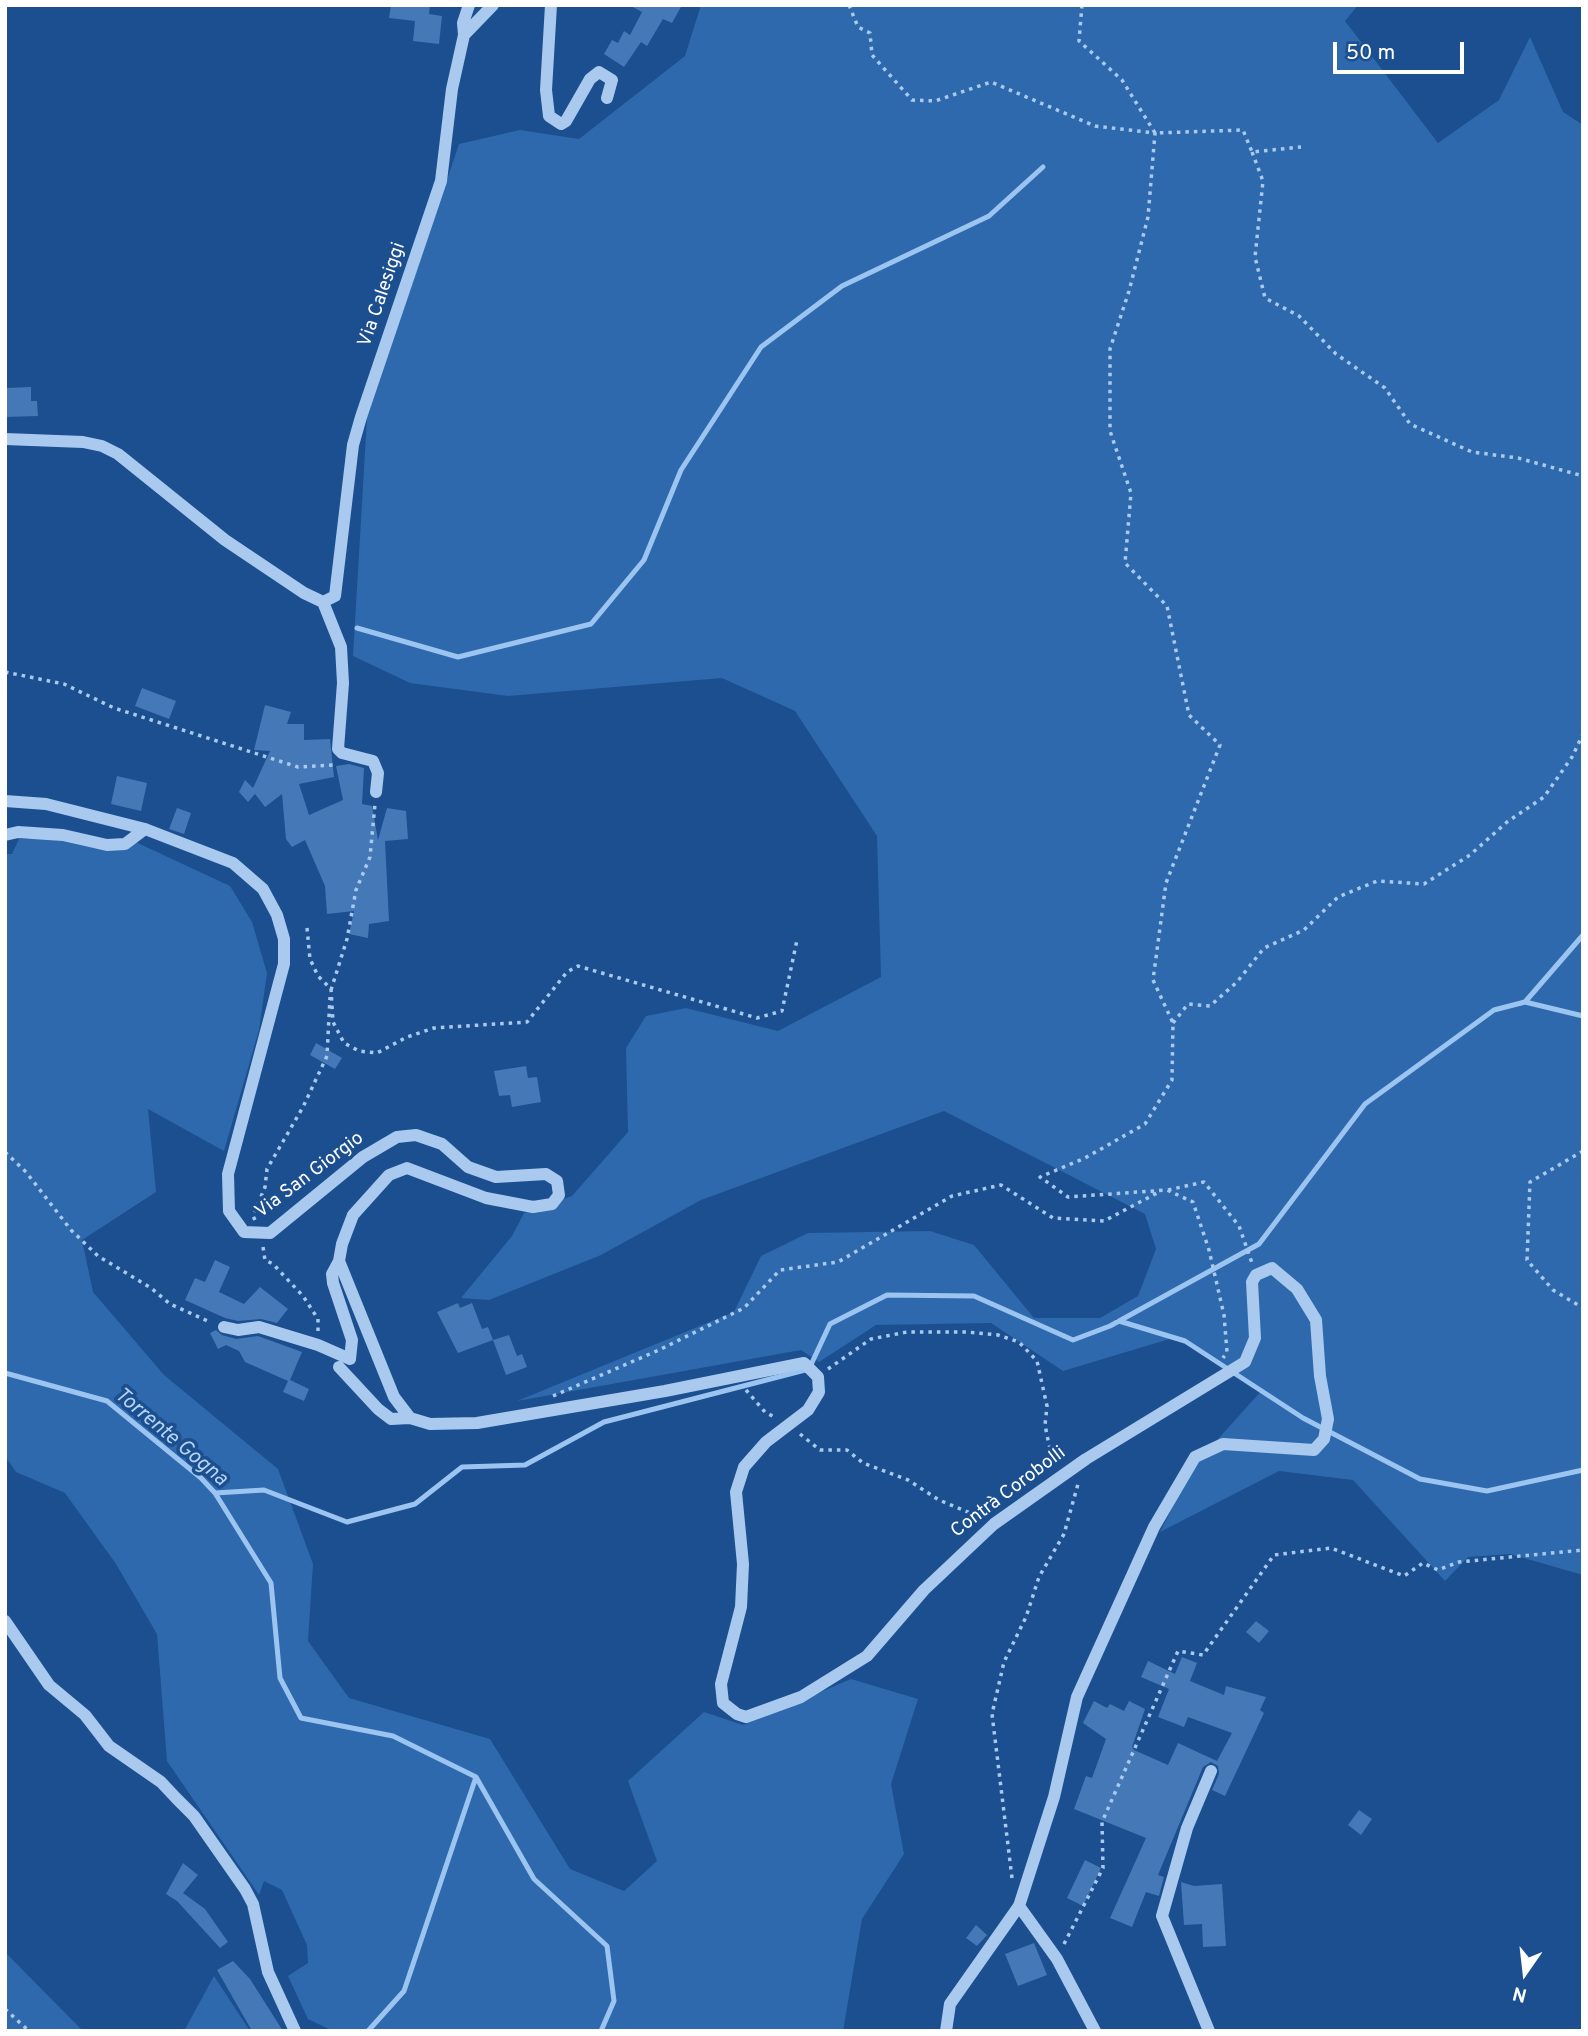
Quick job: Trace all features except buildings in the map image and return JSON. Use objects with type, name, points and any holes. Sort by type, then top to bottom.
[{"type":"street","points":[[464,35],[463,23],[469,5]]},
{"type":"street","points":[[464,35],[493,5]]},
{"type":"street","points":[[551,5],[545,90],[550,116],[561,124],[566,121],[590,79],[599,72],[612,80],[607,98]]},
{"type":"street","name":"Via Calesiggi","points":[[323,602],[335,596],[353,445],[368,392],[441,181],[452,89],[464,35]]},
{"type":"street","points":[[5,439],[83,442],[118,454],[225,540],[303,593],[323,602],[341,648],[343,683],[338,749],[373,761],[378,773],[376,792]]},
{"type":"street","name":"Via San Giorgio","points":[[5,801],[46,804],[145,829],[233,863],[263,889],[280,927],[284,964],[228,1174],[229,1211],[244,1231],[261,1235],[276,1228],[363,1157],[397,1138],[416,1135],[442,1144],[468,1167],[496,1177],[546,1174],[557,1181],[559,1195],[552,1204],[533,1207],[486,1198],[407,1168],[389,1175],[353,1214],[339,1261]]},
{"type":"street","points":[[5,835],[18,832],[63,835],[107,845],[125,844],[145,829]]},
{"type":"street","points":[[339,1261],[394,1397],[410,1418]]},
{"type":"street","points":[[224,1327],[238,1330],[259,1327],[318,1345],[350,1359],[352,1340],[332,1283],[332,1274],[339,1261]]},
{"type":"street","points":[[946,2031],[950,2004],[1019,1906],[1054,1797],[1077,1698],[1154,1527],[1195,1457],[1223,1444],[1314,1450],[1324,1439],[1328,1419],[1320,1376],[1316,1320],[1297,1289],[1272,1268],[1256,1275]]},
{"type":"street","name":"Contrà Corobolli","points":[[817,1376],[819,1392],[808,1410],[766,1441],[744,1466],[736,1492],[744,1564],[741,1607],[721,1684],[723,1703],[737,1714],[746,1717],[801,1697],[867,1656],[924,1590],[994,1524],[1086,1459],[1245,1362],[1255,1338],[1252,1282],[1256,1275]]},
{"type":"street","points":[[340,1367],[378,1409],[391,1419],[410,1418],[430,1424],[477,1423],[804,1363],[817,1376]]},
{"type":"street","points":[[5,1621],[49,1685],[85,1715],[109,1746],[161,1782],[194,1816],[246,1889],[253,1904],[268,1972],[295,2031]]},
{"type":"street","points":[[1209,2031],[1162,1916],[1187,1828],[1211,1771]]},
{"type":"street","points":[[1019,1906],[1057,1959],[1095,2031]]},
{"type":"path","points":[[849,5],[858,27],[870,33],[872,55],[912,100],[935,101],[991,82],[1094,126],[1155,133],[1243,130],[1263,181],[1255,257],[1265,298],[1299,316],[1336,354],[1385,388],[1410,424],[1472,452],[1518,458],[1583,476]]},
{"type":"path","points":[[1082,5],[1079,41],[1122,80],[1155,133],[1148,217],[1129,291],[1110,349],[1110,431],[1131,493],[1125,564],[1167,606],[1189,715],[1220,745],[1166,883],[1153,980],[1173,1023],[1172,1080],[1145,1124],[1085,1158],[1040,1177],[1068,1197],[1167,1190],[1193,1202],[1209,1250],[1224,1315],[1227,1352],[1219,1362]]},
{"type":"path","points":[[1252,152],[1301,147]]},
{"type":"path","points":[[5,672],[64,684],[114,708],[298,767],[343,765],[350,754]]},
{"type":"path","points":[[1173,1023],[1188,1004],[1210,1006],[1237,982],[1264,948],[1304,930],[1338,898],[1377,881],[1424,884],[1470,855],[1507,822],[1544,797],[1572,757],[1583,734]]},
{"type":"path","points":[[318,1345],[318,1319],[303,1296],[273,1264],[265,1261],[261,1235],[253,1216],[265,1186],[267,1169],[303,1107],[327,1056],[327,1013],[331,989],[347,939],[356,890],[370,857],[376,792]]},
{"type":"path","points":[[307,928],[310,958],[318,976],[331,989],[333,1022],[344,1043],[359,1051],[377,1053],[407,1037],[434,1028],[527,1022],[566,972],[578,966],[757,1018],[782,1011],[797,940]]},
{"type":"path","points":[[1583,1151],[1530,1182],[1527,1260],[1553,1290],[1583,1308]]},
{"type":"path","points":[[5,1152],[26,1172],[71,1230],[98,1256],[151,1288],[170,1304],[195,1317],[224,1327]]},
{"type":"path","points":[[560,1408],[552,1394],[659,1350],[744,1308],[780,1270],[838,1262],[953,1196],[1001,1185],[1054,1218],[1104,1221],[1154,1193],[1204,1182],[1239,1226],[1256,1275]]},
{"type":"path","points":[[817,1376],[871,1339],[908,1332],[967,1332],[999,1335],[1019,1342],[1037,1361],[1047,1406],[1045,1425],[1049,1446],[1063,1474]]},
{"type":"path","points":[[735,1377],[765,1412],[788,1425],[820,1450],[847,1450],[863,1463],[908,1480],[939,1500],[994,1524]]},
{"type":"path","points":[[1013,1880],[992,1714],[1004,1662],[1026,1617],[1039,1577],[1064,1534],[1086,1459]]},
{"type":"path","points":[[1057,1959],[1104,1868],[1102,1822],[1178,1651],[1203,1655],[1274,1555],[1331,1548],[1404,1576],[1423,1563],[1438,1570],[1459,1562],[1583,1550]]},
{"type":"path","points":[[5,2009],[29,2031]]},
{"type":"shaded area","points":[[701,5],[1358,5],[1345,21],[1438,143],[1499,100],[1530,37],[1563,112],[1583,125],[1583,1575],[1510,1554],[1468,1557],[1445,1581],[1353,1480],[1279,1471],[1160,1532],[1193,1467],[1262,1390],[1176,1337],[1063,1371],[991,1323],[876,1325],[819,1362],[801,1350],[517,1401],[734,1312],[761,1256],[808,1233],[930,1231],[974,1245],[1034,1318],[1100,1318],[1138,1296],[1156,1249],[1145,1214],[944,1111],[701,1200],[601,1255],[489,1300],[461,1298],[512,1236],[524,1213],[572,1196],[628,1132],[626,1048],[646,1016],[686,1008],[778,1031],[881,977],[877,836],[795,711],[722,678],[508,696],[410,683],[353,656],[367,418],[459,144],[520,130],[579,139],[685,56]]},
{"type":"shaded area","points":[[19,839],[129,839],[230,886],[252,922],[267,973],[259,1030],[224,1151],[148,1109],[156,1192],[82,1240],[93,1292],[164,1375],[278,1469],[313,1564],[308,1641],[349,1698],[490,1739],[570,1869],[624,1891],[657,1861],[628,1781],[704,1712],[743,1725],[851,1679],[918,1699],[891,1784],[904,1854],[862,1919],[843,2031],[333,2031],[308,2019],[288,1976],[308,1963],[307,1945],[282,1890],[264,1881],[259,1895],[167,1761],[157,1634],[116,1564],[65,1493],[16,1472],[5,1456],[5,854],[12,854]]},
{"type":"shaded area","points":[[5,1952],[83,2031],[5,2031]]},
{"type":"shaded area","points":[[214,1976],[250,2031],[184,2031]]},
{"type":"waterway","points":[[357,628],[458,657],[591,624],[644,560],[681,470],[761,347],[842,286],[989,216],[1043,167]]},
{"type":"waterway","points":[[1525,1002],[1583,935]]},
{"type":"waterway","points":[[215,1493],[264,1490],[347,1522],[415,1504],[462,1467],[525,1465],[604,1422],[809,1369],[830,1324],[887,1295],[974,1296],[1073,1340],[1110,1326],[1259,1244],[1365,1104],[1494,1010],[1525,1002],[1583,1016]]},
{"type":"waterway","points":[[1119,1321],[1185,1341],[1303,1418],[1420,1479],[1487,1491],[1583,1470]]},
{"type":"waterway","name":"Torrente Gogna","points":[[5,1373],[107,1401],[201,1478],[215,1493],[271,1583],[280,1678],[301,1718],[393,1736],[476,1777],[534,1879],[607,1946],[614,2001],[601,2031]]},
{"type":"waterway","points":[[368,2031],[404,1991],[476,1777]]}]
